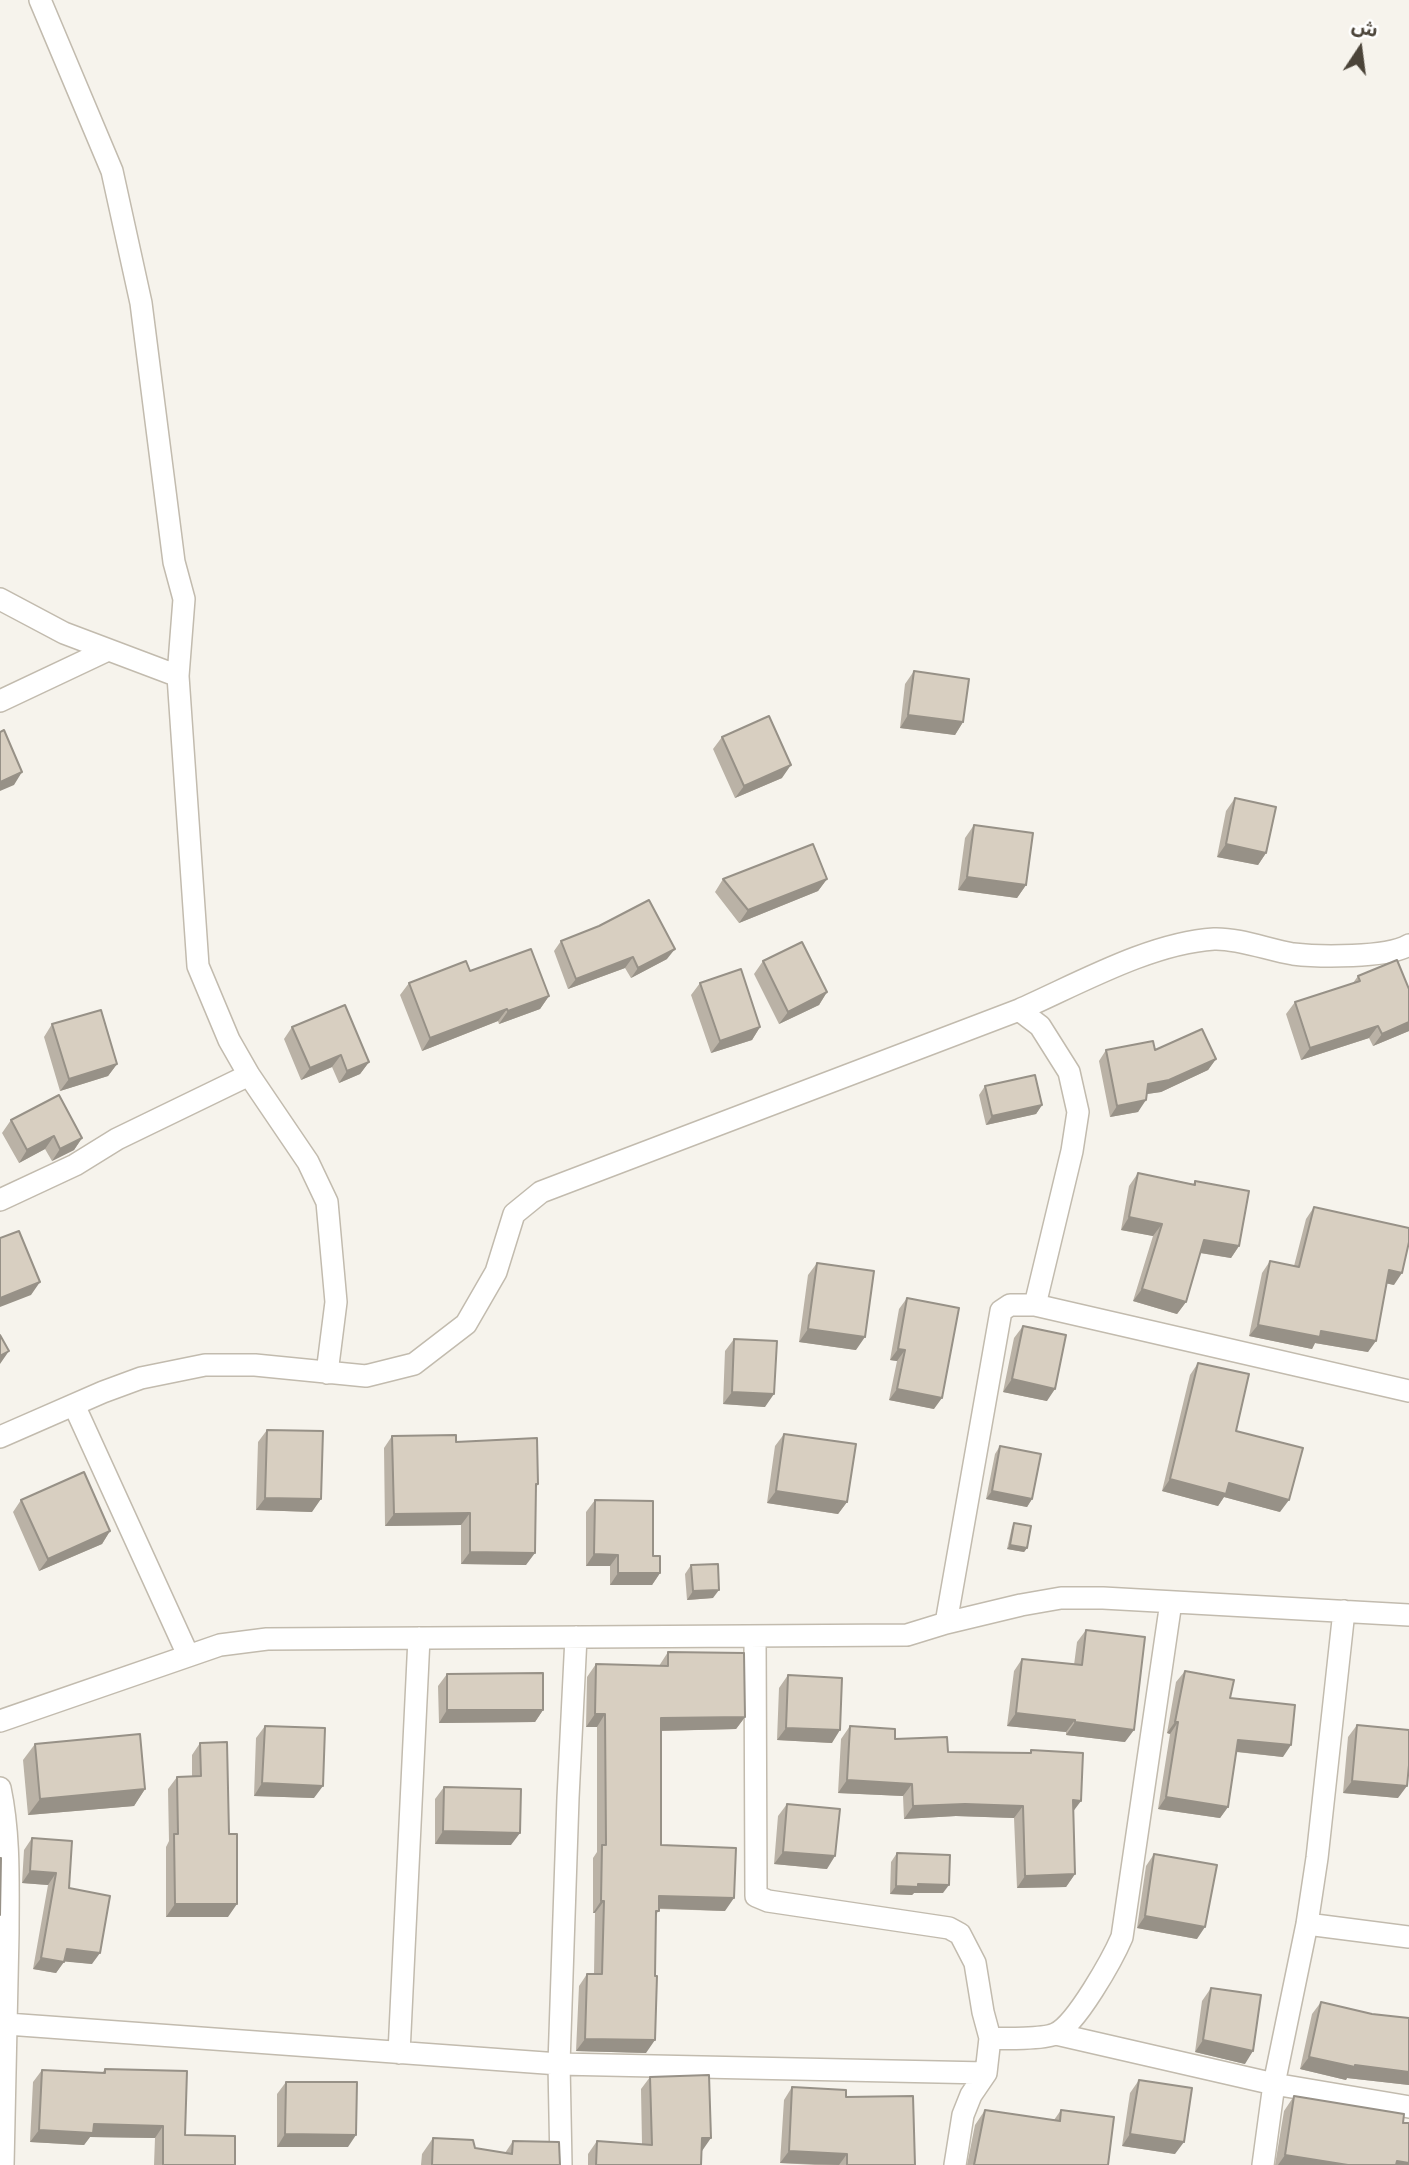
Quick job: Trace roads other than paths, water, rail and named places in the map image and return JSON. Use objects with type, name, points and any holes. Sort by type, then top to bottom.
[{"type":"street","points":[[40,0],[112,172],[141,303],[174,562],[184,599],[178,676],[198,966],[229,1040],[248,1075],[308,1162],[327,1202],[336,1302],[327,1373]]},
{"type":"street","points":[[0,599],[64,633],[178,676]]},
{"type":"street","points":[[0,701],[108,650]]},
{"type":"street","points":[[0,1437],[141,1378],[205,1365],[255,1365],[366,1376],[414,1364],[466,1324],[496,1272],[514,1214],[541,1192],[1019,1010],[1174,944],[1217,939],[1295,954],[1349,955],[1390,952],[1409,945]]},
{"type":"street","points":[[1019,1010],[1040,1026],[1069,1072],[1078,1112],[1072,1151],[1035,1305]]},
{"type":"street","points":[[0,1200],[75,1165],[117,1139],[248,1075]]},
{"type":"street","points":[[946,1623],[1001,1311],[1010,1305],[1035,1305],[1409,1391]]},
{"type":"street","points":[[74,1405],[188,1655]]},
{"type":"street","points":[[0,1721],[220,1645],[267,1639],[907,1635],[991,1611],[1061,1598],[1409,1615]]},
{"type":"street","points":[[1056,2034],[1075,2015],[1097,1985],[1122,1937],[1171,1602]]},
{"type":"street","points":[[1264,2165],[1274,2084],[1307,1924],[1317,1858],[1344,1611]]},
{"type":"street","points":[[755,1636],[756,1895],[768,1901],[949,1928],[960,1934],[975,1964],[990,2038],[986,2073],[971,2095],[963,2115],[955,2165]]},
{"type":"street","points":[[399,2053],[419,1637]]},
{"type":"street","points":[[561,2165],[559,2064],[576,1637]]},
{"type":"street","points":[[0,1788],[7,1857],[4,1963],[7,2024],[3,2165]]},
{"type":"street","points":[[1307,1924],[1409,1937]]},
{"type":"street","points":[[7,2024],[559,2064],[986,2073]]},
{"type":"street","points":[[990,2038],[1020,2039],[1056,2034],[1274,2084],[1409,2107]]}]
